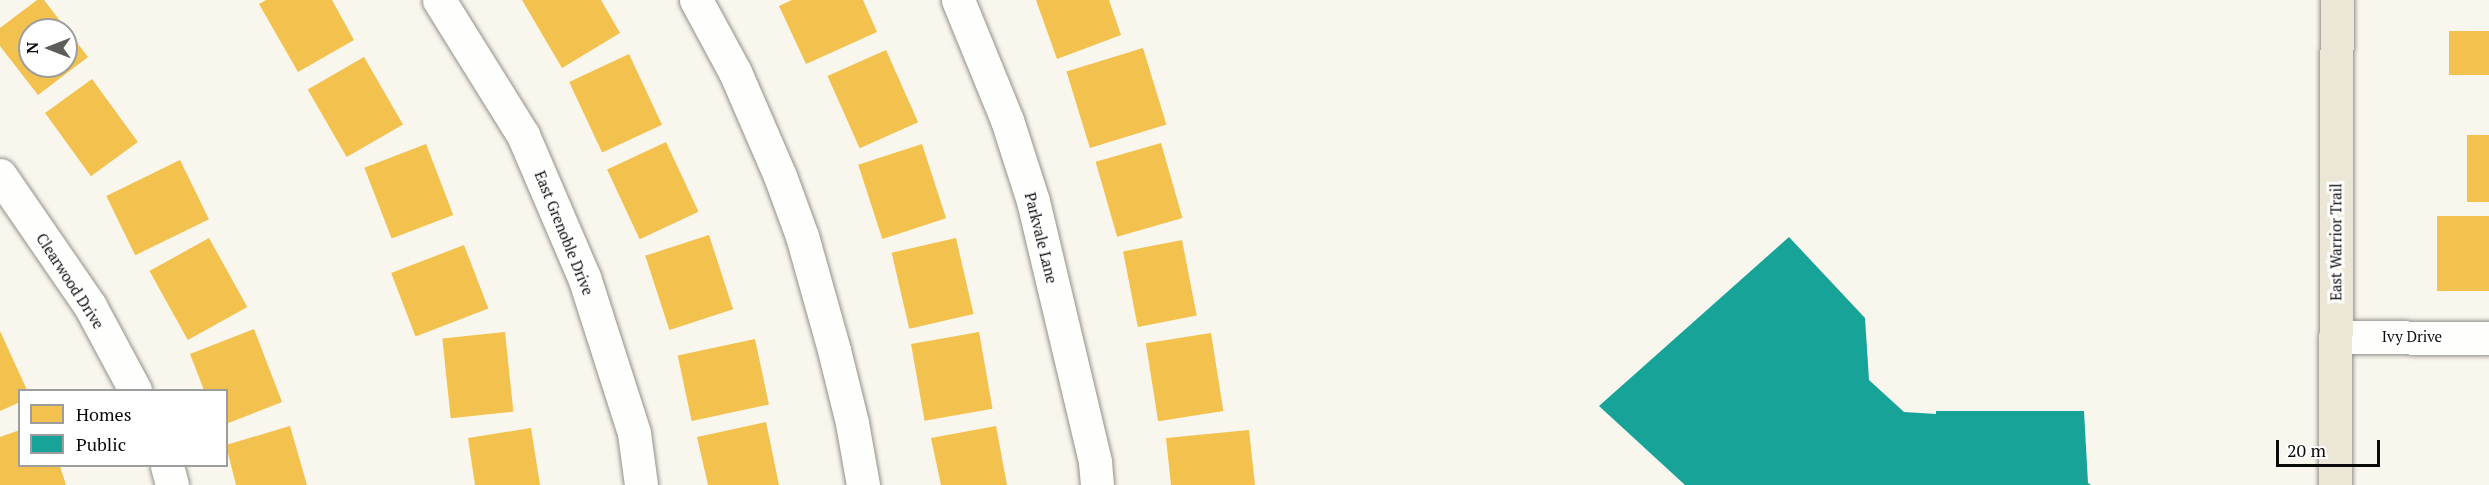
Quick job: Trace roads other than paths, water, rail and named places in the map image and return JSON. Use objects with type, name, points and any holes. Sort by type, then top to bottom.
[{"type":"main road","name":"East Warrior Trail","points":[[2335,485],[2337,0]]},
{"type":"street","name":"East Grenoble Drive","points":[[440,0],[523,135],[584,277],[634,433],[641,485]]},
{"type":"street","points":[[696,0],[735,72],[780,176],[802,236],[852,423],[863,485]]},
{"type":"street","name":"Parkvale Lane","points":[[958,0],[1007,120],[1033,201],[1095,462],[1097,485]]},
{"type":"street","name":"Clearwood Drive","points":[[0,175],[90,306],[134,389]]},
{"type":"street","name":"Ivy Drive","points":[[2335,337],[2489,338]]},
{"type":"street","points":[[168,467],[172,485]]}]
